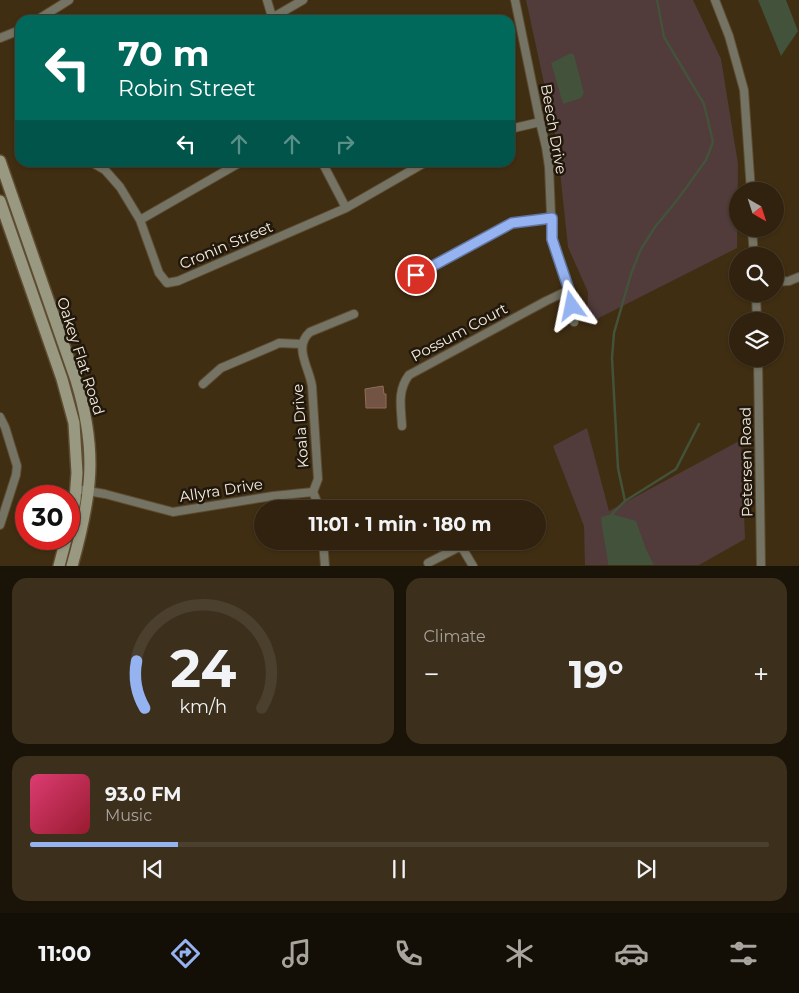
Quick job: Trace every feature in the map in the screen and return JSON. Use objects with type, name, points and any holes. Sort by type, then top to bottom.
[{"type":"main road","name":"Oakey Flat Road","points":[[0,161],[82,399],[90,443],[89,491],[84,523],[72,566]]},
{"type":"main road","name":"Oakey Flat Road","points":[[0,202],[68,398],[76,439],[76,485]]},
{"type":"main road","points":[[58,566],[63,550]]},
{"type":"street","points":[[45,15],[69,0]]},
{"type":"street","points":[[267,0],[272,15]]},
{"type":"street","points":[[279,15],[303,0]]},
{"type":"street","name":"Beech Drive","points":[[515,0],[546,147],[549,168],[552,239],[569,290],[574,322]]},
{"type":"street","points":[[715,0],[729,36],[744,90],[750,182]]},
{"type":"street","points":[[515,23],[520,22]]},
{"type":"street","points":[[0,38],[15,32]]},
{"type":"street","points":[[515,128],[540,122]]},
{"type":"street","name":"Cronin Street","points":[[100,167],[105,170],[120,187],[140,220],[159,273],[167,283],[178,281],[346,208],[417,167]]},
{"type":"street","points":[[140,220],[232,167]]},
{"type":"street","points":[[325,167],[346,208]]},
{"type":"street","points":[[416,275],[512,223],[552,218]]},
{"type":"street","points":[[784,281],[799,277]]},
{"type":"street","name":"Possum Court","points":[[402,426],[400,394],[402,383],[408,375],[569,290]]},
{"type":"street","points":[[203,384],[221,368],[279,343],[301,344],[304,337],[310,332],[354,314]]},
{"type":"street","name":"Koala Drive","points":[[301,344],[301,350],[312,386],[318,479],[313,492]]},
{"type":"street","name":"Petersen Road","points":[[758,367],[761,566]]},
{"type":"street","points":[[0,417],[17,466],[0,526]]},
{"type":"street","name":"Allyra Drive","points":[[80,490],[114,496],[173,512],[273,496],[313,492]]},
{"type":"street","points":[[313,492],[316,500]]},
{"type":"street","points":[[323,550],[324,566]]},
{"type":"street","points":[[428,563],[453,550]]},
{"type":"street","points":[[463,550],[473,566]]},
{"type":"shaded area","points":[[526,0],[693,0],[721,59],[738,164],[738,182],[729,182],[729,238],[737,238],[737,247],[729,247],[729,252],[587,324],[588,292],[568,247],[557,143]]},
{"type":"shaded area","points":[[758,0],[786,0],[798,31],[781,56]]},
{"type":"shaded area","points":[[571,53],[574,55],[584,93],[581,98],[563,104],[551,63]]},
{"type":"shaded area","points":[[587,428],[609,511],[741,440],[745,539],[699,565],[585,565],[584,526],[553,446]]},
{"type":"shaded area","points":[[612,514],[636,521],[654,565],[608,565],[601,517]]},
{"type":"building","points":[[383,386],[384,394],[386,394],[386,408],[366,408],[365,389]]},
{"type":"waterway","points":[[612,514],[625,501],[618,468],[612,358],[614,333],[631,274],[641,249],[655,227],[706,160],[713,142],[704,104],[664,37],[657,0]]},
{"type":"waterway","points":[[625,501],[676,469],[699,424]]},
{"type":"route","points":[[416,275],[512,223],[552,218],[552,239],[569,290],[572,306]]}]
